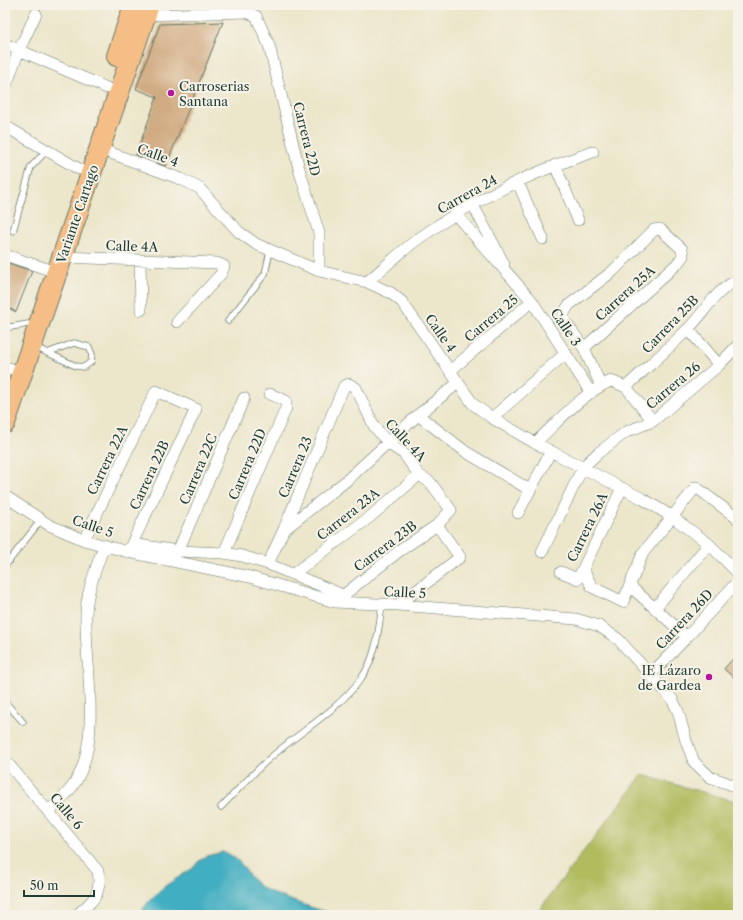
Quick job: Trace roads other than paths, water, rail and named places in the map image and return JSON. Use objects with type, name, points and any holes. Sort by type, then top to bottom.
[{"type":"highway","name":"Variante Cartago","points":[[7,374],[28,324],[107,88],[143,8]]},
{"type":"highway","name":"Variante Cartago","points":[[5,423],[39,349],[63,257],[100,149],[143,8]]},
{"type":"street","name":"Carrera 22D","points":[[143,8],[246,12],[256,16],[269,45],[299,169],[319,233],[319,271]]},
{"type":"street","points":[[5,88],[19,50],[36,14]]},
{"type":"street","points":[[5,44],[107,88]]},
{"type":"street","points":[[5,126],[79,169]]},
{"type":"street","name":"Calle 4","points":[[100,149],[181,179],[198,188],[239,232],[256,244],[319,271],[367,282],[391,293],[402,302],[473,404],[492,418],[535,443],[584,467],[671,516],[709,544],[738,573]]},
{"type":"street","name":"Carrera 24","points":[[367,282],[418,239],[473,205],[555,165],[593,152]]},
{"type":"street","points":[[555,165],[578,220]]},
{"type":"street","points":[[518,183],[543,239]]},
{"type":"street","name":"Calle 3","points":[[473,205],[512,281]]},
{"type":"street","name":"Calle 3","points":[[456,215],[512,281],[532,302],[591,393]]},
{"type":"street","name":"Carrera 25A","points":[[660,229],[682,249],[683,256],[677,264],[584,348],[564,320],[564,313],[569,305],[614,271],[654,230],[660,229]]},
{"type":"street","points":[[5,256],[47,269]]},
{"type":"street","name":"Calle 4A","points":[[63,257],[217,263],[224,266],[220,274],[177,322]]},
{"type":"street","points":[[140,261],[141,310]]},
{"type":"street","name":"Carrera 25B","points":[[626,387],[688,329],[701,312],[726,286],[736,283]]},
{"type":"street","name":"Carrera 25","points":[[450,371],[532,302]]},
{"type":"street","points":[[688,329],[719,365]]},
{"type":"street","name":"Carrera 26","points":[[542,552],[584,467],[598,453],[626,432],[653,421],[719,365],[738,346]]},
{"type":"street","points":[[584,348],[600,386]]},
{"type":"street","points":[[492,418],[566,353]]},
{"type":"street","points":[[535,443],[591,393],[600,386],[611,381],[626,387],[653,421]]},
{"type":"street","points":[[284,529],[389,444],[418,416],[458,383]]},
{"type":"street","name":"Calle 4A","points":[[349,384],[356,388],[374,426],[389,444],[404,454],[419,475],[430,482],[451,510]]},
{"type":"street","name":"Carrera 23","points":[[268,564],[344,386],[349,384]]},
{"type":"street","name":"Carrera 22A","points":[[84,540],[156,392],[196,409]]},
{"type":"street","name":"Carrera 22D","points":[[224,553],[286,408],[286,401],[270,394]]},
{"type":"street","name":"Carrera 22C","points":[[178,552],[244,398]]},
{"type":"street","name":"Carrera 22B","points":[[130,548],[196,409]]},
{"type":"street","points":[[418,416],[466,452],[530,490]]},
{"type":"street","points":[[518,513],[551,451]]},
{"type":"street","name":"Carrera 23A","points":[[293,574],[370,517],[419,475]]},
{"type":"street","points":[[561,572],[580,574],[592,587],[623,602],[631,586],[643,554],[671,516],[696,487],[738,519]]},
{"type":"street","name":"Carrera 26A","points":[[580,574],[622,488]]},
{"type":"street","name":"Calle 5","points":[[5,496],[41,520],[84,540],[104,545],[130,548],[339,599],[382,604],[576,619],[599,626],[618,640],[672,699],[678,711],[686,741],[694,762],[710,777],[738,787]]},
{"type":"street","name":"Carrera 23B","points":[[339,599],[398,552],[437,525],[451,510]]},
{"type":"street","points":[[398,605],[460,557],[437,525]]},
{"type":"street","points":[[656,607],[709,544]]},
{"type":"street","points":[[49,811],[73,786],[85,759],[90,735],[86,612],[89,590],[104,545]]},
{"type":"street","points":[[130,548],[178,552],[224,553],[268,564],[293,574],[339,599]]},
{"type":"street","name":"Carrera 26D","points":[[650,675],[688,637],[738,581]]},
{"type":"street","points":[[631,586],[688,637]]},
{"type":"street","name":"Calle 6","points":[[5,760],[98,871],[100,884],[93,901],[77,915]]},
{"type":"lane","points":[[13,231],[32,167],[46,150]]},
{"type":"lane","points":[[228,321],[264,274],[270,250]]},
{"type":"lane","points":[[5,326],[12,327],[28,324]]},
{"type":"lane","points":[[74,342],[89,347],[92,354],[90,362],[84,367],[76,366],[39,349],[74,342]]},
{"type":"lane","points":[[5,566],[41,520]]},
{"type":"lane","points":[[221,807],[270,758],[345,697],[361,679],[369,665],[379,631],[382,604]]},
{"type":"lane","points":[[5,702],[23,722]]},
{"type":"water","points":[[223,852],[235,858],[258,885],[274,894],[323,911],[341,915],[139,915],[149,901],[165,886],[193,868],[206,856]]},
{"type":"place","name":"Carroserias Santana","points":[[171,93]]},
{"type":"place","name":"IE Lázaro de Gardea","points":[[709,677]]}]
